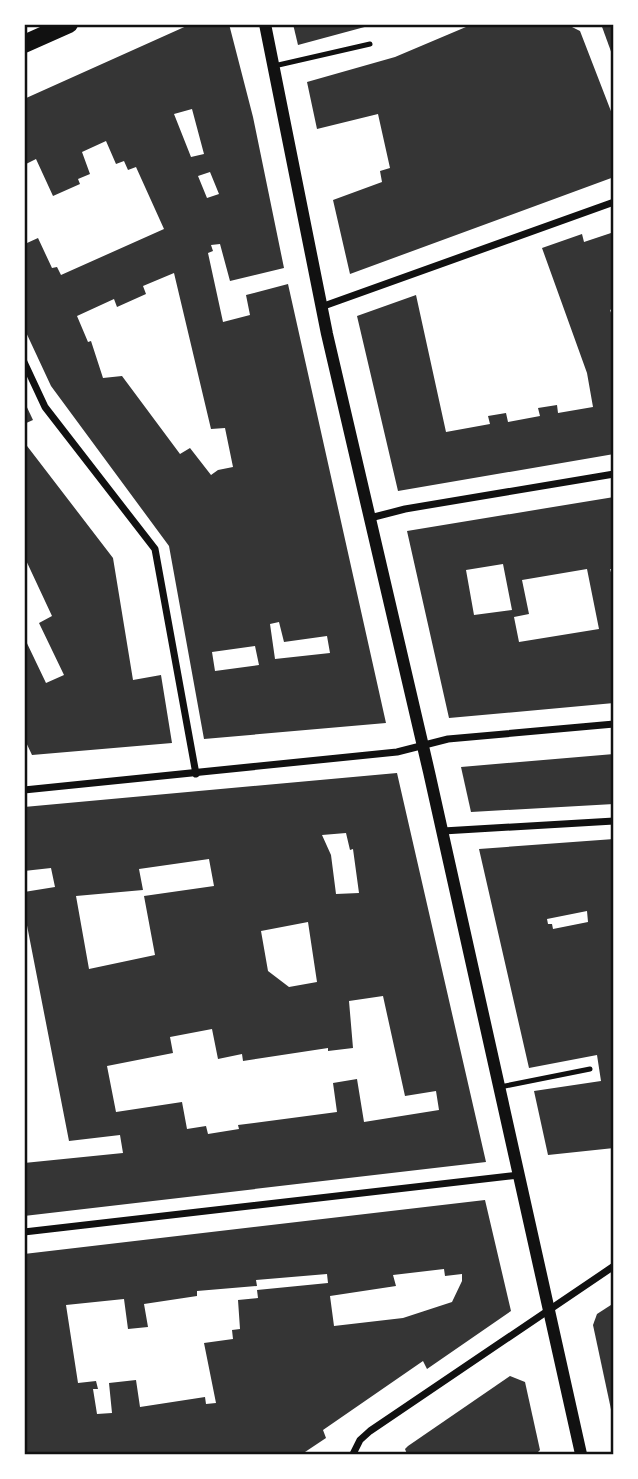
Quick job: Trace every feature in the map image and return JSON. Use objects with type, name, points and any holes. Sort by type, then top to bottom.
[{"type":"main road","points":[[24,44],[69,24]]},
{"type":"street","points":[[265,24],[321,307],[443,831],[581,1454]]},
{"type":"street","points":[[321,307],[614,202]]},
{"type":"street","points":[[24,362],[45,407],[155,549],[196,774]]},
{"type":"street","points":[[370,518],[405,509],[614,474]]},
{"type":"street","points":[[24,790],[397,752],[448,739],[614,724]]},
{"type":"street","points":[[443,831],[614,821]]},
{"type":"street","points":[[24,1232],[520,1175]]},
{"type":"street","points":[[353,1454],[360,1440],[370,1431],[614,1266]]},
{"type":"lane","points":[[274,66],[370,44]]},
{"type":"lane","points":[[500,1087],[590,1069]]},
{"type":"building","points":[[191,24],[229,24],[253,117],[284,268],[230,281],[220,244],[211,245],[213,251],[208,253],[223,322],[250,315],[246,295],[288,284],[386,723],[204,739],[169,546],[51,386],[24,328],[24,237],[27,243],[38,238],[52,268],[57,267],[61,275],[164,229],[136,167],[128,170],[124,161],[116,164],[106,141],[82,152],[90,174],[78,179],[80,184],[53,196],[36,159],[24,165],[24,99]],"holes":[[[192,109],[204,154],[191,157],[174,114]],[[210,172],[219,194],[207,198],[198,176]],[[174,273],[211,429],[225,428],[233,467],[218,470],[211,475],[190,448],[180,454],[122,376],[103,378],[91,341],[88,342],[77,316],[114,299],[117,307],[146,294],[143,286]],[[279,622],[284,642],[327,636],[330,653],[275,659],[270,624]],[[255,646],[259,665],[215,671],[212,652]]]},
{"type":"building","points":[[293,24],[372,24],[372,25],[298,45]]},
{"type":"building","points":[[473,24],[566,24],[580,31],[614,119],[614,177],[350,274],[333,200],[382,182],[380,171],[390,168],[378,114],[317,129],[307,82],[395,57]]},
{"type":"building","points":[[601,24],[614,24],[614,57],[613,57]]},
{"type":"building","points":[[614,232],[614,308],[610,310],[614,321],[614,454],[398,491],[357,316],[416,295],[446,432],[490,424],[488,416],[506,413],[508,422],[540,416],[538,408],[557,405],[558,413],[593,407],[587,373],[542,248],[582,234],[584,242]]},
{"type":"building","points":[[24,401],[33,420],[24,424]]},
{"type":"building","points":[[24,442],[113,558],[133,680],[161,675],[172,743],[32,755],[24,738],[24,637],[46,683],[64,675],[39,623],[52,616],[24,556]]},
{"type":"building","points":[[614,497],[614,569],[610,569],[614,582],[614,703],[449,718],[407,531]],"holes":[[[503,564],[512,610],[474,615],[466,570]],[[587,569],[599,629],[519,642],[514,617],[529,614],[522,580]]]},
{"type":"building","points":[[614,754],[614,804],[471,812],[461,767]]},
{"type":"building","points":[[397,773],[486,1162],[24,1216],[24,1163],[123,1153],[120,1135],[69,1141],[24,910],[24,892],[55,887],[51,868],[24,871],[24,807]],"holes":[[[346,833],[350,850],[353,849],[359,893],[336,894],[331,855],[322,835]],[[209,859],[214,886],[144,896],[155,955],[89,969],[76,896],[143,890],[139,869]],[[308,922],[317,982],[289,987],[268,971],[261,931]],[[383,996],[405,1096],[436,1091],[439,1110],[364,1122],[357,1079],[333,1083],[337,1112],[238,1125],[239,1129],[208,1134],[206,1126],[187,1129],[182,1102],[116,1112],[107,1066],[173,1053],[170,1037],[212,1029],[218,1059],[242,1054],[243,1061],[328,1048],[328,1051],[353,1048],[349,1001]]]},
{"type":"building","points":[[614,839],[614,1148],[548,1155],[534,1091],[601,1081],[597,1055],[529,1068],[479,849]],"holes":[[[587,911],[588,922],[553,929],[547,919]]]},
{"type":"building","points":[[485,1200],[511,1311],[427,1369],[423,1361],[323,1430],[326,1438],[302,1454],[24,1454],[24,1254]],"holes":[[[444,1269],[445,1276],[462,1274],[462,1281],[452,1302],[403,1318],[334,1326],[330,1296],[396,1286],[393,1275]],[[327,1274],[328,1283],[257,1290],[258,1298],[238,1300],[240,1329],[232,1330],[233,1339],[204,1343],[216,1403],[206,1404],[205,1397],[140,1407],[136,1380],[109,1383],[112,1413],[97,1414],[93,1389],[98,1389],[96,1381],[78,1383],[66,1305],[124,1299],[128,1329],[148,1327],[144,1304],[197,1296],[197,1291],[257,1286],[256,1280]]]},
{"type":"building","points":[[614,1303],[612,1414],[593,1325],[597,1314]]},
{"type":"building","points":[[510,1376],[525,1382],[540,1450],[536,1454],[407,1454],[405,1449],[408,1446]]}]
